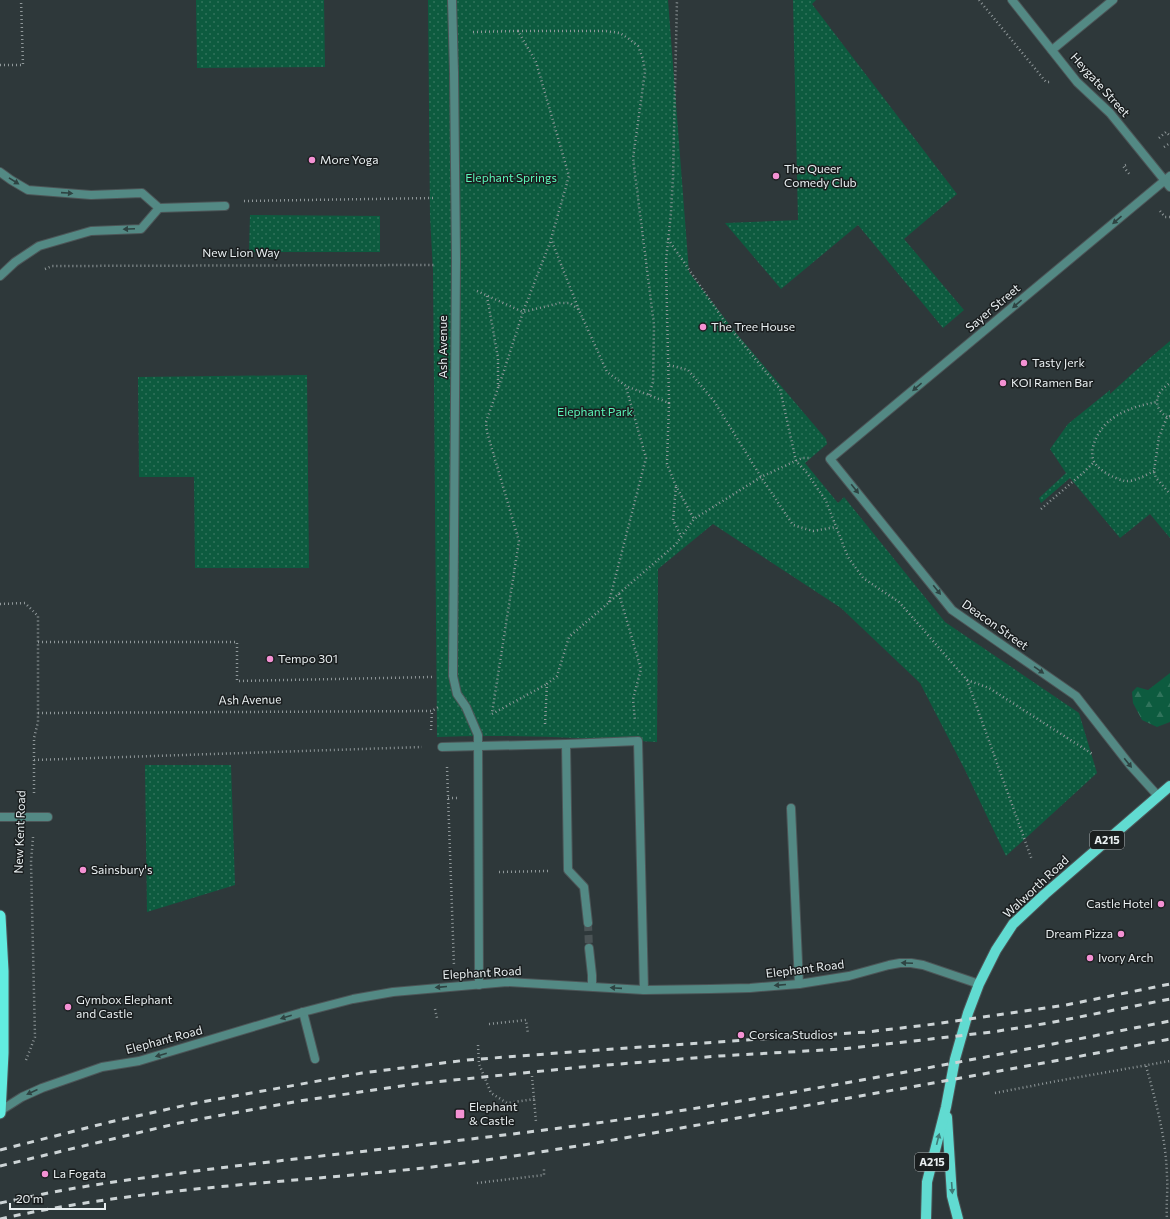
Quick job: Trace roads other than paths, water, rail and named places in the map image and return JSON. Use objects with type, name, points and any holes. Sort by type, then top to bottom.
[{"type":"highway","points":[[0,916],[3,971],[3,1053],[0,1112]]},
{"type":"main road","name":"Walworth Road","points":[[926,1219],[927,1182],[946,1107],[955,1059],[968,1013],[979,984],[996,950],[1013,924],[1045,894],[1170,786]]},
{"type":"main road","name":"Walworth Road","points":[[946,1107],[952,1196],[958,1219]]},
{"type":"street","name":"Ash Avenue","points":[[452,0],[454,32],[456,198],[453,676],[457,694],[466,707],[478,736],[480,985]]},
{"type":"street","name":"Heygate Street","points":[[1012,0],[1077,82],[1110,113],[1168,181]]},
{"type":"street","points":[[1052,50],[1113,0]]},
{"type":"street","points":[[0,172],[28,190],[91,195],[142,193],[159,208],[225,206]]},
{"type":"street","name":"Sayer Street","points":[[830,459],[1168,181]]},
{"type":"street","points":[[0,276],[15,262],[40,246],[91,231],[141,229],[159,208]]},
{"type":"street","name":"Deacon Street","points":[[830,459],[952,610],[1076,696],[1130,765],[1158,796]]},
{"type":"street","points":[[445,747],[638,741],[644,990]]},
{"type":"street","points":[[566,744],[568,870],[584,887],[588,923]]},
{"type":"street","points":[[791,808],[799,984]]},
{"type":"street","points":[[0,817],[48,816]]},
{"type":"street","points":[[589,948],[592,986]]},
{"type":"street","name":"Elephant Road","points":[[0,1112],[22,1097],[67,1078],[102,1067],[139,1061],[302,1012],[353,999],[386,993],[507,982],[644,990],[718,989],[799,984],[849,976],[900,963],[923,965],[979,984]]},
{"type":"street","points":[[302,1012],[315,1059]]},
{"type":"tunnel","points":[[588,923],[589,948]]},
{"type":"railway","points":[[0,1150],[110,1122],[191,1104],[362,1073],[467,1060],[867,1032],[935,1024],[1066,1005],[1170,984]]},
{"type":"railway","points":[[0,1166],[179,1123],[299,1101],[415,1084],[582,1067],[719,1056],[842,1049],[931,1039],[992,1032],[1049,1023],[1170,999]]},
{"type":"railway","points":[[0,1203],[136,1179],[590,1124],[735,1102],[880,1077],[1170,1021]]},
{"type":"railway","points":[[0,1219],[55,1208],[167,1192],[393,1171],[449,1165],[525,1154],[910,1087],[1170,1039]]},
{"type":"place","name":"More Yoga","points":[[312,160]]},
{"type":"place","name":"The Queer Comedy Club","points":[[776,176]]},
{"type":"place","name":"The Tree House","points":[[703,327]]},
{"type":"place","name":"Tasty Jerk","points":[[1024,363]]},
{"type":"place","name":"KOI Ramen Bar","points":[[1003,383]]},
{"type":"place","name":"Tempo 301","points":[[270,659]]},
{"type":"place","name":"Sainsbury's","points":[[83,870]]},
{"type":"place","name":"Castle Hotel","points":[[1161,904]]},
{"type":"place","name":"Dream Pizza","points":[[1121,934]]},
{"type":"place","name":"Ivory Arch","points":[[1090,958]]},
{"type":"place","name":"Gymbox Elephant and Castle","points":[[68,1007]]},
{"type":"place","name":"Corsica Studios","points":[[741,1035]]},
{"type":"place","name":"Elephant & Castle","points":[[460,1114]]},
{"type":"place","name":"La Fogata","points":[[45,1174]]},
{"type":"park label","name":"Elephant Springs","points":[[511,178]]},
{"type":"park label","name":"Elephant Park","points":[[595,412]]}]
